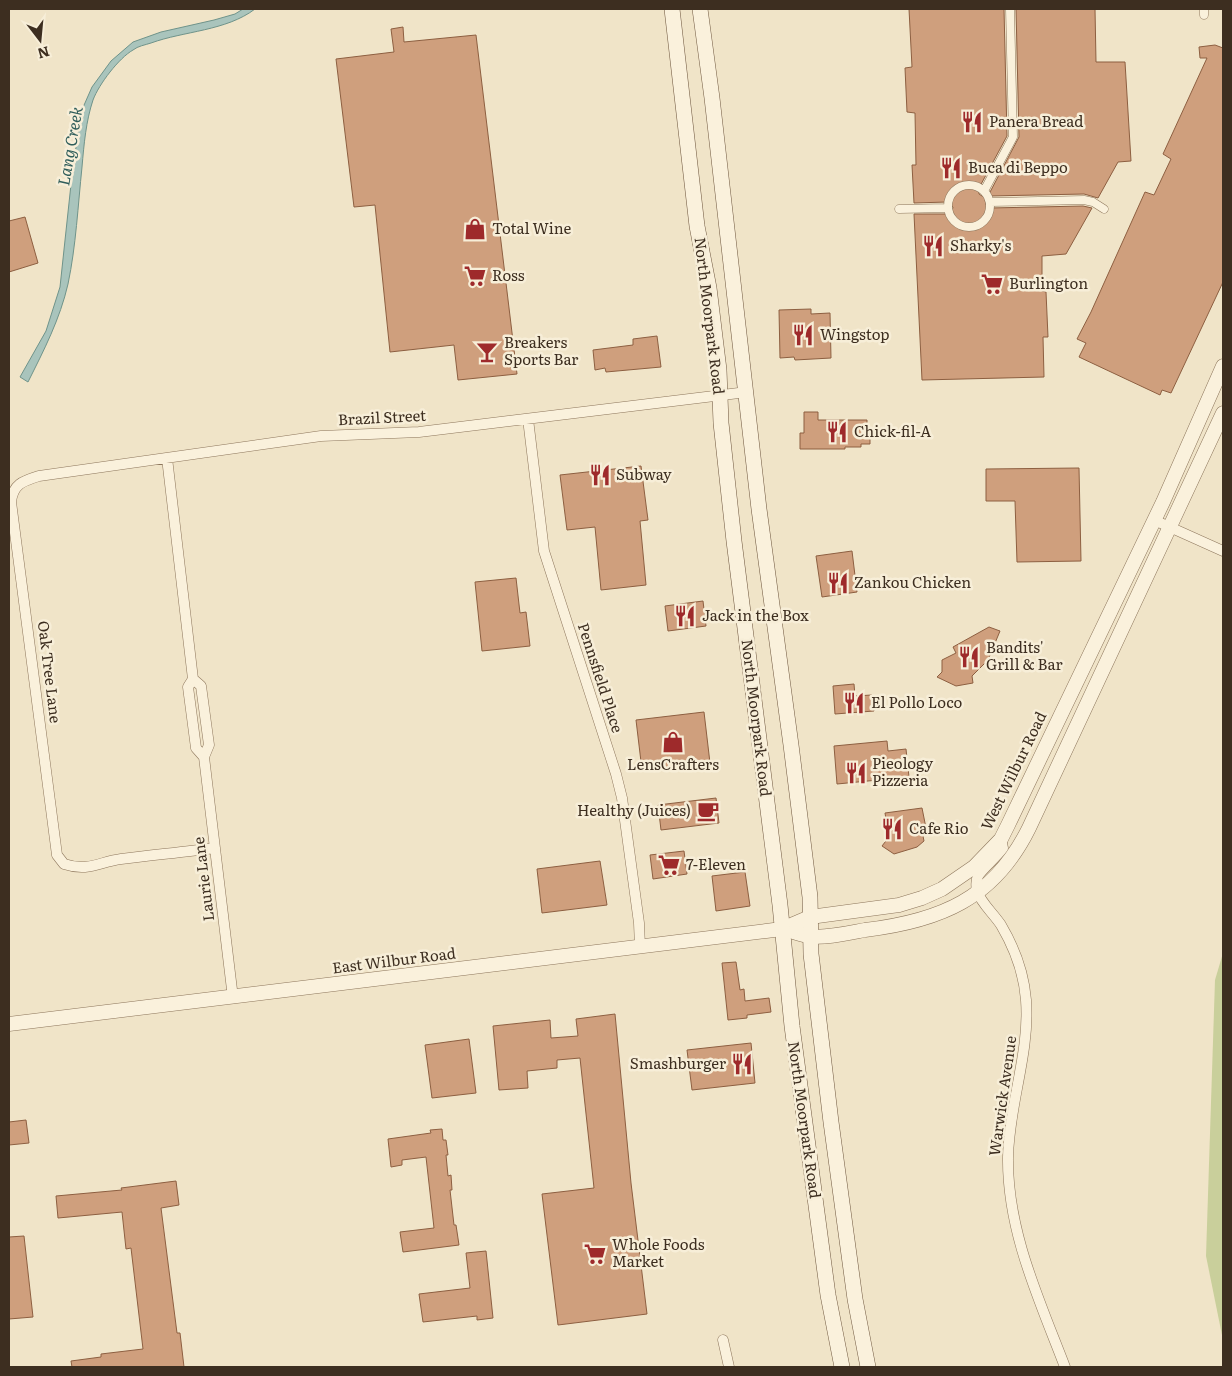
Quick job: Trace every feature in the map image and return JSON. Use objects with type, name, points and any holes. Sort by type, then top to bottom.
[{"type":"main road","name":"North Moorpark Road","points":[[672,9],[697,226],[709,288],[719,370],[721,423],[735,551],[782,929],[792,1026],[828,1295],[842,1367]]},
{"type":"main road","name":"North Moorpark Road","points":[[700,9],[747,392],[759,509],[810,897],[810,937],[831,1122],[853,1289],[868,1367]]},
{"type":"street","points":[[984,191],[1014,137],[1010,9]]},
{"type":"street","points":[[963,186],[978,187],[984,191],[990,202],[990,208],[984,221],[972,228],[958,225],[949,215],[947,208],[951,194],[963,186]]},
{"type":"street","points":[[990,202],[1084,200],[1093,202],[1104,209]]},
{"type":"street","points":[[899,209],[947,208]]},
{"type":"street","name":"West Wilbur Road","points":[[782,929],[810,917],[899,905],[922,898],[962,877],[986,856],[1000,839],[1166,497],[1223,366]]},
{"type":"street","name":"Brazil Street","points":[[20,484],[40,476],[321,436],[419,432],[747,392]]},
{"type":"street","points":[[782,929],[810,937],[910,924],[944,912],[978,892],[994,879],[1008,863],[1023,841],[1223,413]]},
{"type":"street","name":"Pennsfield Place","points":[[528,419],[544,551],[616,774],[622,798],[639,923],[640,947]]},
{"type":"street","name":"Laurie Lane","points":[[167,458],[193,679],[188,687],[196,748],[204,757],[233,998]]},
{"type":"street","name":"Oak Tree Lane","points":[[20,484],[12,493],[11,502],[57,855],[64,864],[81,868],[92,868],[118,860],[215,848]]},
{"type":"street","points":[[1154,520],[1223,551]]},
{"type":"street","points":[[978,892],[977,877],[1003,848],[1000,839]]},
{"type":"street","name":"Warwick Avenue","points":[[978,892],[1012,946],[1021,972],[1026,997],[1026,1042],[1015,1097],[1008,1156],[1010,1196],[1029,1272],[1065,1367]]},
{"type":"street","name":"East Wilbur Road","points":[[9,1024],[233,998],[782,929]]},
{"type":"street","points":[[723,1340],[729,1367]]},
{"type":"green space","points":[[1223,953],[1223,1340],[1206,1256],[1215,980]]},
{"type":"water","points":[[243,9],[255,9],[231,22],[164,39],[135,49],[116,65],[100,87],[93,100],[87,124],[75,240],[65,297],[46,346],[28,382],[20,377],[46,331],[60,287],[81,112],[92,87],[111,61],[133,42],[161,32],[235,14]]},
{"type":"building","points":[[909,9],[1004,9],[1007,136],[979,188],[979,194],[982,196],[989,194],[1019,137],[1016,9],[1095,9],[1096,62],[1125,62],[1131,161],[1118,162],[1098,198],[1084,194],[990,196],[985,200],[986,205],[990,208],[1083,206],[1092,208],[1066,254],[1042,256],[1042,291],[1046,292],[1048,337],[1043,337],[1044,377],[922,380],[914,214],[948,214],[952,211],[953,207],[947,202],[914,203],[912,165],[916,165],[915,113],[907,112],[905,68],[912,67]]},
{"type":"building","points":[[403,27],[404,42],[476,35],[517,374],[458,380],[454,345],[390,352],[375,205],[354,207],[336,59],[394,52],[391,29]]},
{"type":"building","points":[[1215,45],[1223,48],[1223,282],[1171,393],[1162,390],[1160,395],[1079,357],[1086,343],[1077,339],[1145,192],[1154,195],[1171,159],[1163,154],[1207,58],[1200,58],[1199,47]]},
{"type":"building","points":[[25,217],[38,263],[9,272],[9,221]]},
{"type":"building","points":[[811,309],[811,314],[830,313],[831,358],[795,360],[794,357],[780,358],[779,310]]},
{"type":"building","points":[[657,336],[661,367],[606,372],[605,368],[595,370],[593,350],[633,345],[633,339]]},
{"type":"building","name":"Chick-fil-A","points":[[804,412],[818,412],[818,420],[867,420],[867,431],[870,430],[870,444],[861,444],[861,447],[845,447],[845,449],[800,449],[800,433],[804,433]]},
{"type":"building","points":[[641,466],[648,520],[640,521],[646,585],[601,590],[595,527],[567,530],[560,475]]},
{"type":"building","points":[[1079,468],[1081,561],[1017,562],[1015,501],[986,501],[986,469]]},
{"type":"building","points":[[852,551],[857,592],[822,597],[816,556]]},
{"type":"building","points":[[516,578],[520,613],[526,612],[530,646],[482,651],[475,582]]},
{"type":"building","name":"Jack in the Box","points":[[703,601],[706,626],[668,631],[665,606]]},
{"type":"building","name":"Bandits' Grill & Bar","points":[[989,627],[1000,631],[988,660],[972,676],[973,683],[956,686],[937,677],[942,672],[942,660],[956,653],[953,647]]},
{"type":"building","name":"El Pollo Loco","points":[[854,684],[855,696],[872,695],[874,711],[835,714],[833,686]]},
{"type":"building","name":"LensCrafters","points":[[704,712],[710,763],[642,770],[636,720]]},
{"type":"building","points":[[887,741],[888,751],[906,749],[909,777],[837,784],[834,746]]},
{"type":"building","points":[[716,798],[719,823],[661,830],[658,805]]},
{"type":"building","points":[[922,808],[927,833],[923,836],[924,841],[917,847],[894,854],[882,846],[889,837],[885,813]]},
{"type":"building","name":"7-Eleven","points":[[684,851],[687,874],[653,879],[650,855]]},
{"type":"building","points":[[600,861],[607,905],[542,913],[537,869]]},
{"type":"building","points":[[745,872],[750,906],[716,911],[712,876]]},
{"type":"building","points":[[736,962],[740,990],[744,989],[745,1001],[769,998],[771,1012],[747,1015],[747,1018],[728,1020],[722,963]]},
{"type":"building","points":[[615,1014],[631,1183],[647,1314],[558,1325],[542,1194],[594,1188],[580,1058],[557,1060],[557,1068],[527,1071],[528,1088],[499,1090],[493,1026],[550,1020],[551,1038],[578,1036],[576,1019]]},
{"type":"building","points":[[469,1039],[476,1093],[432,1098],[425,1045]]},
{"type":"building","points":[[751,1043],[755,1083],[692,1090],[687,1050]]},
{"type":"building","points":[[26,1120],[29,1143],[9,1145],[9,1122]]},
{"type":"building","points":[[442,1129],[443,1140],[446,1140],[448,1176],[451,1175],[452,1190],[450,1190],[454,1225],[456,1225],[459,1245],[403,1252],[400,1232],[434,1228],[426,1157],[402,1160],[402,1165],[391,1167],[388,1139],[431,1133],[430,1130]]},
{"type":"building","points":[[176,1181],[179,1205],[161,1208],[177,1333],[180,1333],[184,1367],[72,1367],[71,1361],[101,1357],[101,1354],[143,1349],[131,1248],[126,1249],[122,1212],[58,1218],[56,1196],[122,1190],[121,1188]]},
{"type":"building","points":[[24,1236],[33,1317],[9,1319],[9,1237]]},
{"type":"building","points":[[486,1251],[493,1318],[477,1320],[477,1316],[423,1322],[419,1294],[470,1288],[466,1253]]},
{"type":"place","name":"Panera Bread","points":[[972,122]]},
{"type":"place","name":"Buca di Beppo","points":[[951,168]]},
{"type":"place","name":"Total Wine","points":[[475,229]]},
{"type":"place","name":"Sharky's","points":[[933,246]]},
{"type":"place","name":"Ross","points":[[475,276]]},
{"type":"place","name":"Burlington","points":[[992,284]]},
{"type":"place","name":"Wingstop","points":[[803,335]]},
{"type":"place","name":"Breakers Sports Bar","points":[[487,352]]},
{"type":"place","name":"Chick-fil-A","points":[[837,432]]},
{"type":"place","name":"Subway","points":[[600,475]]},
{"type":"place","name":"Zankou Chicken","points":[[838,583]]},
{"type":"place","name":"Jack in the Box","points":[[685,616]]},
{"type":"place","name":"Bandits' Grill & Bar","points":[[969,657]]},
{"type":"place","name":"El Pollo Loco","points":[[854,703]]},
{"type":"place","name":"LensCrafters","points":[[673,742]]},
{"type":"place","name":"Pieology Pizzeria","points":[[856,773]]},
{"type":"place","name":"Healthy (Juices)","points":[[708,811]]},
{"type":"place","name":"Cafe Rio","points":[[892,829]]},
{"type":"place","name":"7-Eleven","points":[[669,865]]},
{"type":"place","name":"Smashburger","points":[[742,1064]]},
{"type":"place","name":"Whole Foods Market","points":[[595,1254]]},
{"type":"water label","name":"Lang Creek","points":[[70,146]]}]
